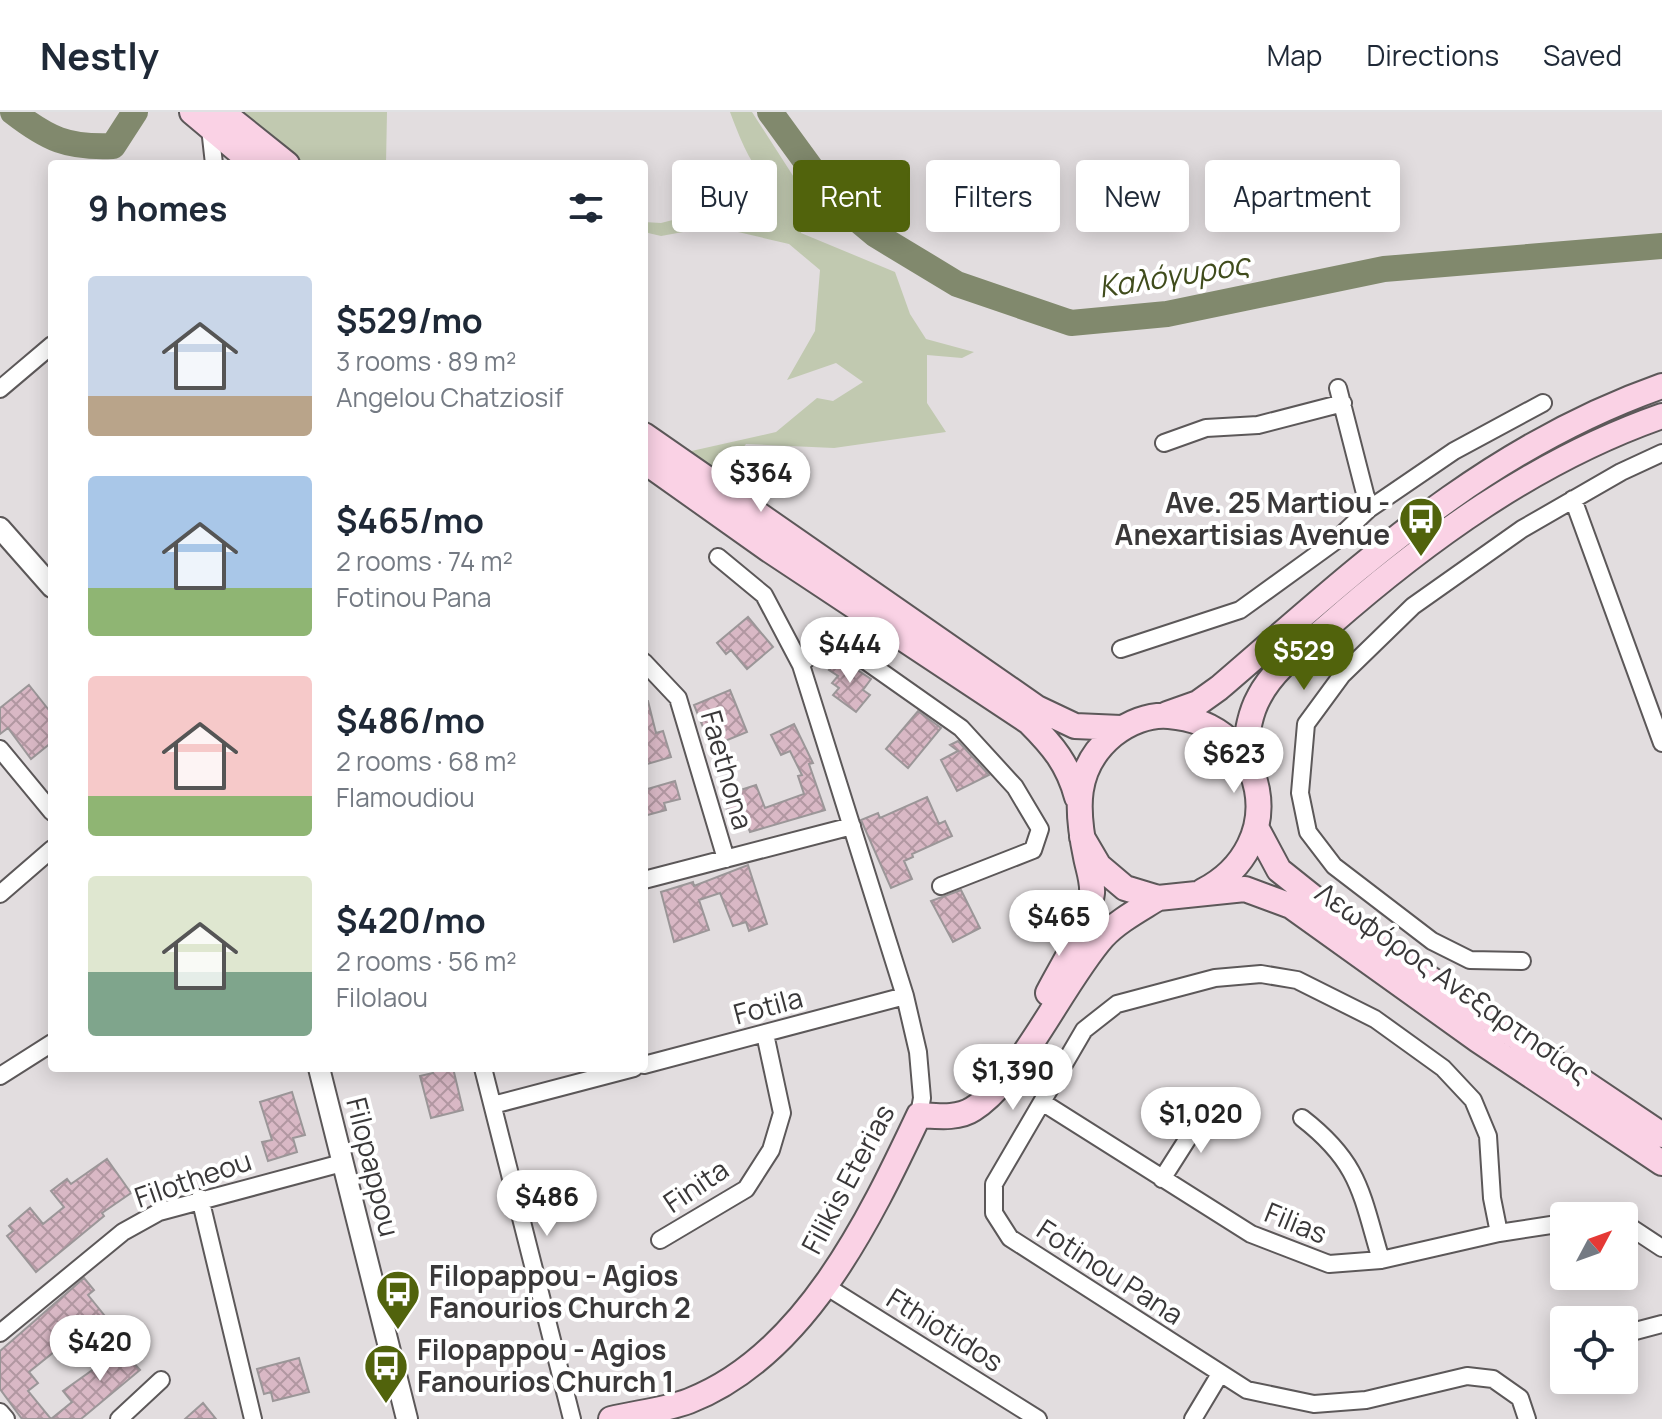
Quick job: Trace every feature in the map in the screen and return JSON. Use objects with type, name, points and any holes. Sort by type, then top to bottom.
[{"type":"main road","points":[[208,117],[250,160]]},
{"type":"main road","points":[[208,117],[280,160]]},
{"type":"main road","points":[[648,464],[768,549],[1033,715],[1075,726],[1121,728],[1198,703],[1364,563],[1480,474],[1556,430],[1662,386]]},
{"type":"main road","points":[[1244,756],[1251,715],[1268,682],[1379,582],[1506,491],[1568,457],[1662,416]]},
{"type":"main road","points":[[648,438],[1033,715],[1071,773],[1092,888],[1090,906],[1010,1070]]},
{"type":"main road","points":[[1082,837],[1099,866],[1125,888],[1158,898],[1196,895],[1224,880],[1245,857],[1257,829],[1258,791],[1244,756],[1223,733],[1195,719],[1165,715]]},
{"type":"main road","points":[[1077,797],[1084,770],[1100,746],[1121,728]]},
{"type":"main road","name":"Λεωφόρος Ανεξαρτησίας","points":[[1257,829],[1279,870],[1334,914],[1662,1135]]},
{"type":"main road","name":"Λεωφόρος Ανεξαρτησίας","points":[[1196,895],[1245,889],[1291,906],[1478,1040],[1662,1163]]},
{"type":"main road","points":[[919,1115],[955,1116],[971,1111],[1010,1070],[1103,937],[1158,898]]},
{"type":"main road","name":"Filikis Eterias","points":[[611,1419],[688,1402],[739,1376],[782,1341],[824,1285],[872,1207],[919,1115]]},
{"type":"street","points":[[208,117],[213,160]]},
{"type":"street","points":[[0,389],[48,348]]},
{"type":"street","points":[[1164,443],[1206,428],[1258,425],[1340,396],[1369,509]]},
{"type":"street","points":[[1121,649],[1240,610],[1334,542],[1369,509],[1454,451],[1543,403]]},
{"type":"street","points":[[1522,961],[1470,960],[1432,941],[1334,866],[1308,832],[1300,793],[1306,724],[1342,675],[1413,606],[1522,529],[1662,453]]},
{"type":"street","points":[[1573,499],[1662,743]]},
{"type":"street","points":[[0,528],[48,582]]},
{"type":"street","name":"Filikis Eterias","points":[[718,557],[764,595],[801,665],[905,996],[918,1052],[922,1098],[919,1115]]},
{"type":"street","points":[[801,665],[818,646],[846,647],[961,728],[1015,787],[1040,829],[1033,850],[941,886]]},
{"type":"street","name":"Faethona","points":[[648,666],[678,698],[726,859]]},
{"type":"street","points":[[0,749],[48,807]]},
{"type":"street","points":[[648,879],[852,826]]},
{"type":"street","points":[[0,894],[48,852]]},
{"type":"street","name":"Fotinou Pana","points":[[1499,1233],[1492,1198],[1488,1136],[1473,1100],[1443,1068],[1375,1019],[1297,980],[1261,974],[1215,978],[1117,1004],[1084,1030],[994,1184],[994,1213],[1010,1238],[1247,1390],[1314,1404],[1366,1400],[1467,1376],[1493,1379],[1520,1398],[1527,1419]]},
{"type":"street","name":"Fotila","points":[[648,1064],[905,996]]},
{"type":"street","name":"Finita","points":[[660,1240],[746,1189],[771,1150],[782,1113],[765,1034]]},
{"type":"street","points":[[0,1076],[48,1046]]},
{"type":"street","name":"Filopappou","points":[[320,1072],[407,1419]]},
{"type":"street","points":[[484,1072],[572,1419]]},
{"type":"street","points":[[493,1105],[619,1072]]},
{"type":"street","name":"Filias","points":[[1042,1102],[1251,1234],[1290,1252],[1329,1264],[1381,1260],[1499,1233],[1550,1225]]},
{"type":"street","points":[[1162,1179],[1206,1110]]},
{"type":"street","points":[[1302,1118],[1331,1141],[1352,1168],[1381,1260]]},
{"type":"street","name":"Filotheou","points":[[0,1333],[123,1232],[159,1212],[200,1198],[342,1163]]},
{"type":"street","points":[[200,1198],[253,1419]]},
{"type":"street","points":[[1638,1232],[1662,1248]]},
{"type":"street","name":"Fthiotidos","points":[[824,1285],[1038,1419]]},
{"type":"street","points":[[1638,1330],[1662,1324]]},
{"type":"street","points":[[1193,1419],[1220,1374]]},
{"type":"street","points":[[119,1419],[161,1380]]},
{"type":"street","points":[[0,1412],[6,1419]]},
{"type":"green space","points":[[239,112],[387,112],[386,160],[296,160]]},
{"type":"green space","points":[[730,112],[752,112],[793,176],[793,232],[801,232],[895,272],[910,314],[926,339],[974,352],[962,358],[927,355],[927,403],[946,432],[834,448],[746,444],[736,457],[736,483],[687,452],[776,432],[817,398],[833,401],[863,382],[836,363],[787,380],[815,331],[820,270],[789,244],[738,232],[777,232],[777,160],[751,160]]},
{"type":"green space","points":[[672,220],[672,232],[683,232],[661,236],[648,233],[648,222]]},
{"type":"building","points":[[748,617],[773,647],[747,669],[731,650],[726,654],[717,643]]},
{"type":"building","points":[[839,658],[871,679],[863,690],[870,695],[856,712],[833,695],[839,688],[832,683],[838,676],[829,670]]},
{"type":"building","points":[[29,685],[48,709],[48,745],[31,759],[8,728],[0,734],[0,708]]},
{"type":"building","points":[[730,690],[747,732],[725,741],[720,731],[707,737],[694,705]]},
{"type":"building","points":[[648,701],[656,733],[663,731],[671,757],[648,764]]},
{"type":"building","points":[[918,711],[941,728],[908,768],[886,749]]},
{"type":"building","points":[[794,724],[813,763],[809,764],[825,810],[750,832],[743,814],[730,818],[722,796],[756,785],[765,808],[804,794],[798,776],[802,775],[790,751],[781,755],[771,735]]},
{"type":"building","points":[[958,741],[989,775],[957,791],[941,760],[958,751],[950,745]]},
{"type":"building","points":[[675,781],[680,799],[664,803],[666,810],[648,815],[648,789]]},
{"type":"building","points":[[927,797],[939,824],[945,821],[952,836],[912,854],[913,857],[904,861],[912,879],[891,888],[861,820],[878,813],[880,818]]},
{"type":"building","points":[[748,865],[767,924],[749,931],[746,922],[733,926],[720,893],[699,900],[709,930],[674,942],[661,892],[693,882],[694,886]]},
{"type":"building","points":[[961,890],[980,928],[953,942],[931,901]]},
{"type":"building","points":[[454,1072],[463,1110],[431,1118],[420,1076]]},
{"type":"building","points":[[292,1092],[305,1135],[293,1138],[297,1152],[268,1161],[262,1142],[272,1140],[260,1102]]},
{"type":"building","points":[[107,1159],[131,1193],[102,1213],[104,1216],[36,1272],[7,1236],[13,1231],[9,1226],[30,1208],[43,1224],[64,1207],[51,1191],[67,1179],[71,1184]]},
{"type":"building","points":[[84,1278],[94,1290],[88,1295],[104,1315],[58,1357],[54,1352],[29,1372],[38,1383],[28,1391],[51,1419],[22,1419],[0,1389],[0,1351]]},
{"type":"building","points":[[123,1338],[138,1356],[132,1361],[140,1370],[81,1419],[51,1419],[72,1402],[63,1391],[119,1351],[114,1345]]},
{"type":"building","points":[[299,1358],[309,1392],[273,1401],[271,1392],[264,1394],[257,1369]]},
{"type":"building","points":[[203,1403],[216,1419],[185,1419]]},
{"type":"waterway","name":"Καλόγυρος","points":[[13,112],[59,140],[97,146],[113,146],[135,112]]},
{"type":"waterway","name":"Καλόγυρος","points":[[770,112],[834,200],[876,235],[957,284],[1071,323],[1167,314],[1384,269],[1662,246]]},
{"type":"place","name":"Ave. 25 Martiou - Anexartisias Avenue","points":[[1421,558]]},
{"type":"place","name":"Filopappou - Agios Fanourios Church 2","points":[[398,1331]]},
{"type":"place","name":"Filopappou - Agios Fanourios Church 1","points":[[386,1405]]}]
